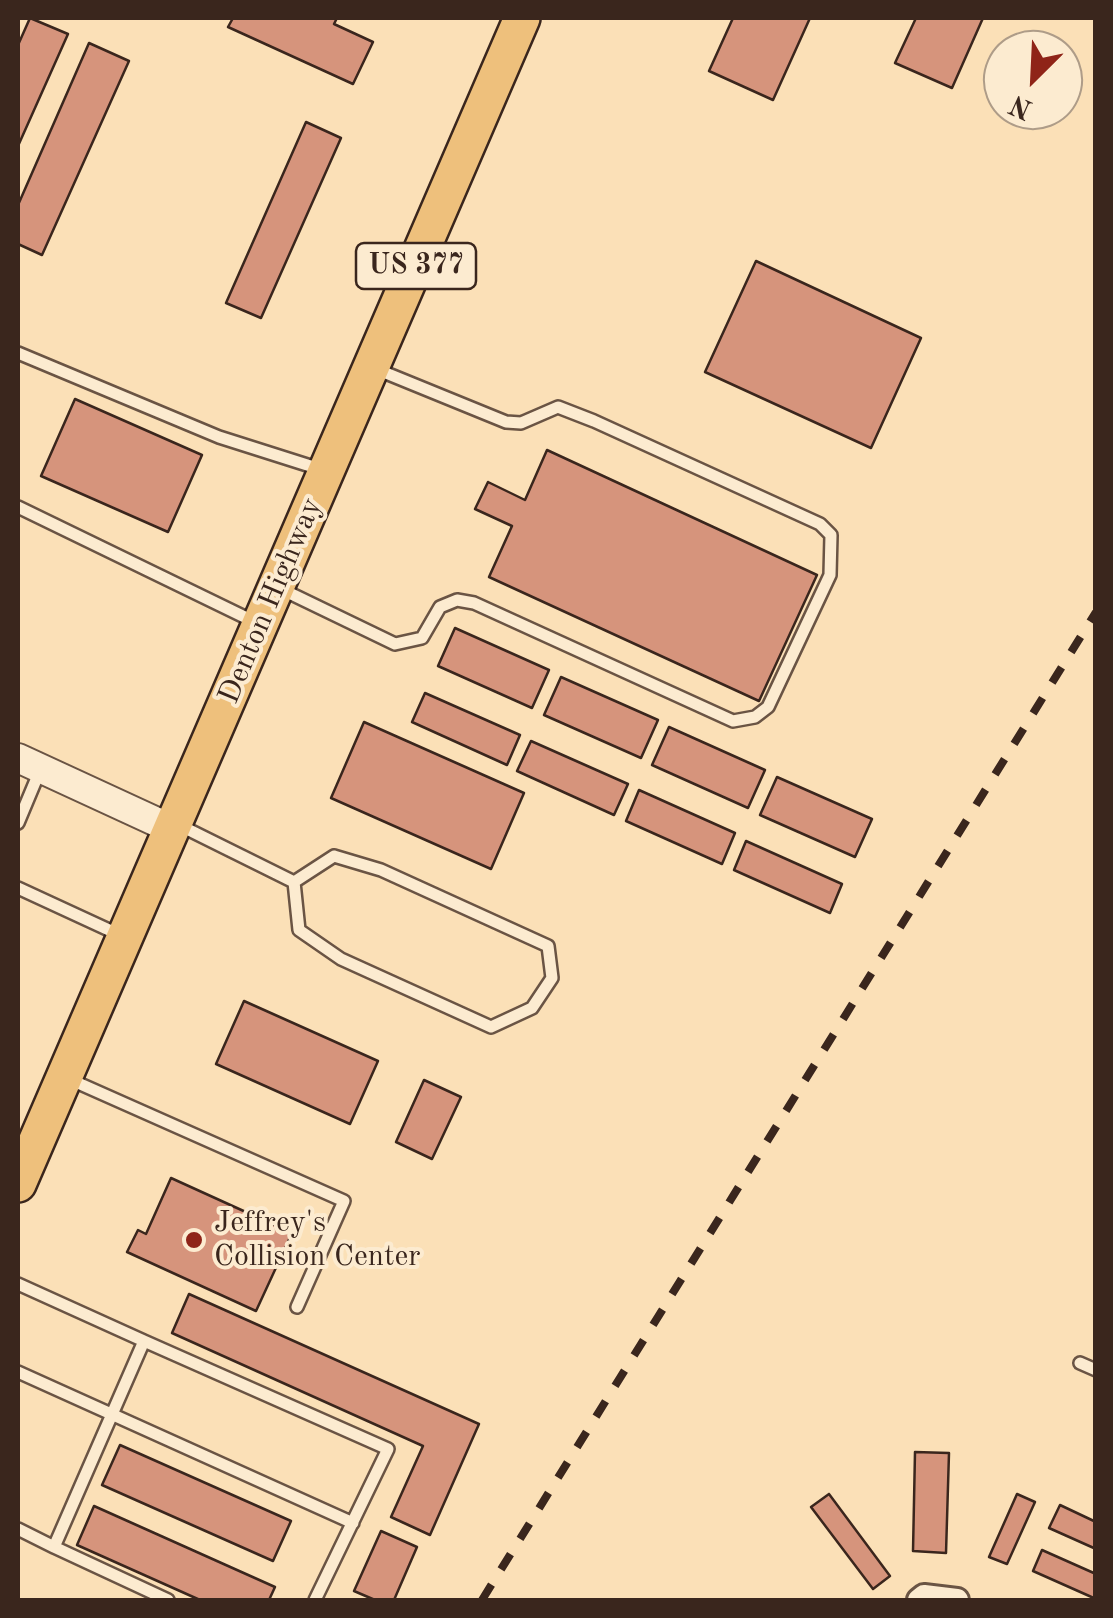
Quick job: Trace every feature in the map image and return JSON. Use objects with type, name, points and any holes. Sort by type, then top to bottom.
[{"type":"main road","name":"Denton Highway","points":[[18,1184],[522,18]]},
{"type":"street","points":[[29,763],[173,826]]},
{"type":"street","points":[[919,1600],[924,1596],[958,1600]]},
{"type":"lane","points":[[18,352],[218,436],[328,472]]},
{"type":"lane","points":[[278,587],[394,644],[422,638],[440,607],[457,600],[474,603],[733,721],[755,717],[768,707],[830,575],[832,535],[820,524],[558,407],[521,423],[506,422],[372,368]]},
{"type":"lane","points":[[18,507],[261,625]]},
{"type":"lane","points":[[18,823],[29,763]]},
{"type":"lane","points":[[173,826],[294,882]]},
{"type":"lane","points":[[334,856],[381,870],[548,946],[552,978],[532,1008],[491,1027],[341,960],[300,930],[294,882],[334,856]]},
{"type":"lane","points":[[18,888],[126,938]]},
{"type":"lane","points":[[66,1078],[344,1201],[297,1307]]},
{"type":"lane","points":[[18,1284],[388,1449],[315,1600]]},
{"type":"lane","points":[[54,1547],[144,1341]]},
{"type":"lane","points":[[1080,1363],[1096,1370]]},
{"type":"lane","points":[[18,1372],[352,1523]]},
{"type":"lane","points":[[18,1529],[168,1600]]},
{"type":"building","points":[[30,18],[68,34],[18,146],[18,45]]},
{"type":"building","points":[[233,18],[337,18],[334,24],[373,42],[353,84],[228,27]]},
{"type":"building","points":[[733,18],[810,18],[773,100],[709,71]]},
{"type":"building","points":[[916,18],[983,18],[952,88],[895,63]]},
{"type":"building","points":[[89,43],[129,61],[42,255],[18,244],[18,205]]},
{"type":"building","points":[[306,122],[341,138],[261,318],[226,303]]},
{"type":"building","points":[[756,261],[921,338],[871,448],[705,372]]},
{"type":"building","points":[[75,399],[202,455],[168,532],[41,476]]},
{"type":"building","points":[[547,450],[817,575],[759,701],[489,577],[512,526],[475,509],[488,482],[525,500]]},
{"type":"building","points":[[455,628],[549,670],[532,708],[438,666]]},
{"type":"building","points":[[561,677],[658,720],[641,758],[544,715]]},
{"type":"building","points":[[425,693],[520,735],[507,765],[412,722]]},
{"type":"building","points":[[364,722],[524,793],[491,869],[331,798]]},
{"type":"building","points":[[669,727],[765,770],[748,808],[652,765]]},
{"type":"building","points":[[531,741],[628,784],[614,815],[517,771]]},
{"type":"building","points":[[777,777],[872,819],[855,857],[760,815]]},
{"type":"building","points":[[639,790],[735,833],[722,864],[626,821]]},
{"type":"building","points":[[746,841],[842,884],[830,913],[734,870]]},
{"type":"building","points":[[244,1001],[378,1061],[350,1124],[216,1064]]},
{"type":"building","points":[[424,1080],[461,1097],[432,1159],[396,1142]]},
{"type":"building","points":[[171,1178],[292,1233],[256,1311],[127,1252],[138,1230],[146,1234]]},
{"type":"building","points":[[189,1294],[479,1424],[430,1535],[391,1517],[423,1446],[172,1333]]},
{"type":"building","points":[[120,1445],[291,1521],[273,1561],[102,1485]]},
{"type":"building","points":[[915,1452],[949,1453],[946,1553],[913,1551]]},
{"type":"building","points":[[829,1494],[890,1576],[873,1589],[811,1507]]},
{"type":"building","points":[[1017,1494],[1035,1502],[1007,1564],[989,1557]]},
{"type":"building","points":[[1060,1505],[1096,1522],[1096,1549],[1049,1528]]},
{"type":"building","points":[[94,1506],[275,1587],[269,1600],[200,1600],[77,1545]]},
{"type":"building","points":[[381,1531],[417,1547],[394,1600],[375,1600],[354,1591]]},
{"type":"building","points":[[1042,1550],[1096,1574],[1096,1599],[1033,1571]]},
{"type":"railway","points":[[482,1600],[1096,612]]},
{"type":"place","name":"Jeffrey's Collision Center","points":[[194,1240]]}]
